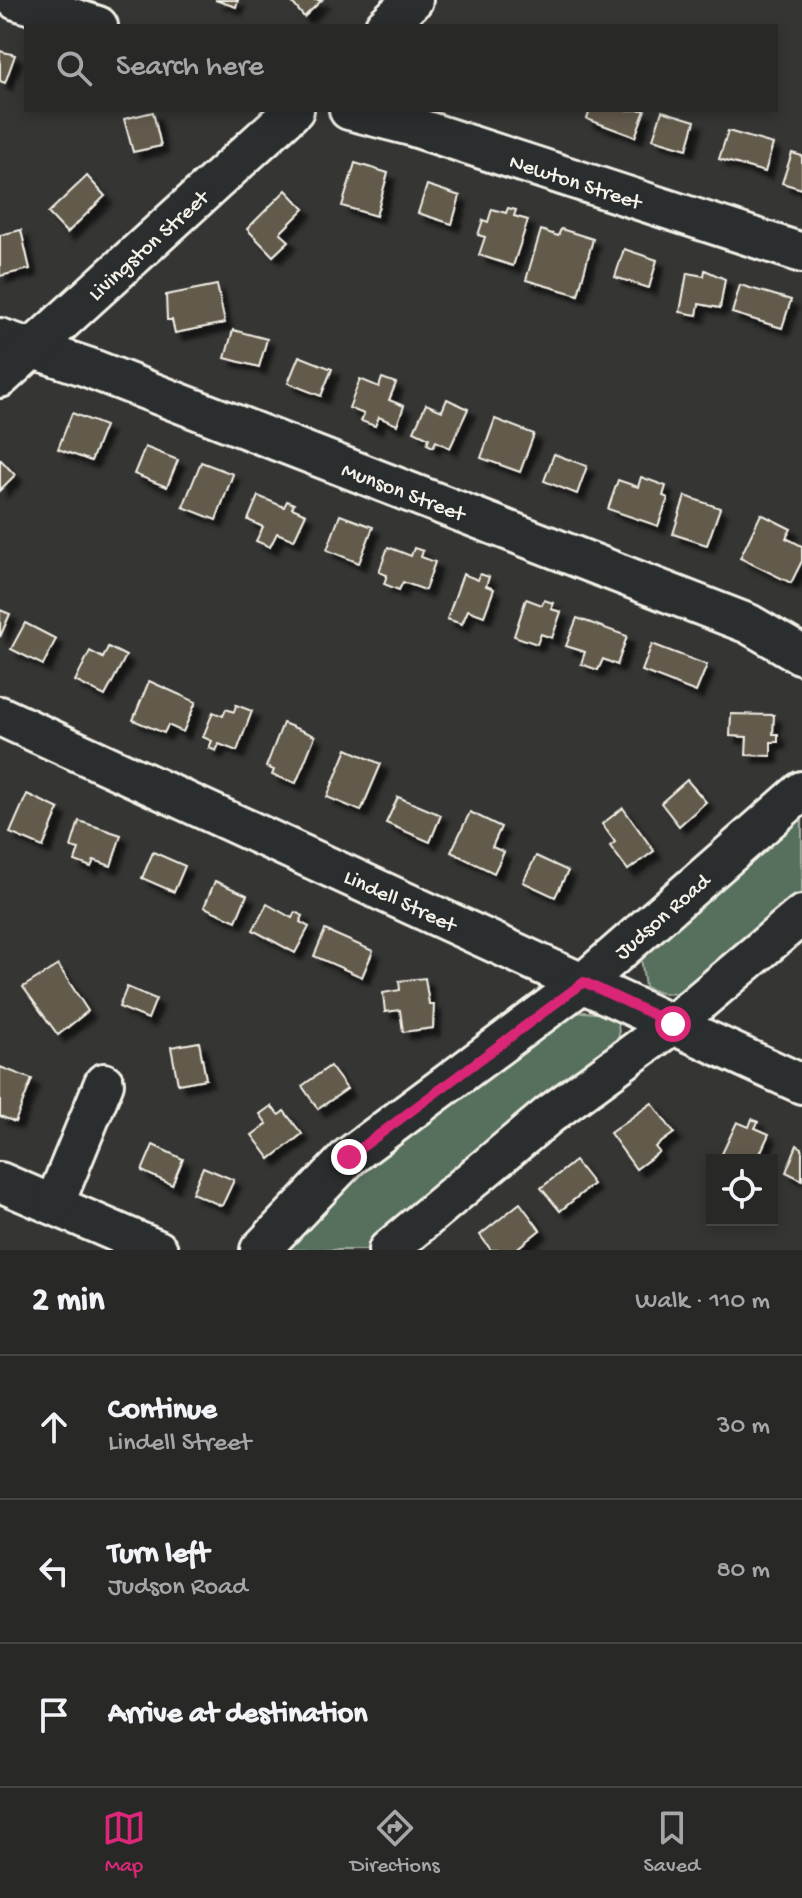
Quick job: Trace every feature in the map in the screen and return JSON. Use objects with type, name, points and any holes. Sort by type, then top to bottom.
[{"type":"street","points":[[16,0],[92,24]]},
{"type":"street","points":[[387,24],[413,0]]},
{"type":"street","name":"Livingston Street","points":[[0,378],[15,344],[292,112]]},
{"type":"street","name":"Newton Street","points":[[357,112],[411,126],[802,253]]},
{"type":"street","name":"Munson Street","points":[[15,344],[87,367],[735,619],[781,640],[802,655]]},
{"type":"street","name":"Lindell Street","points":[[0,716],[802,1084]]},
{"type":"street","name":"Judson Road","points":[[260,1250],[349,1157],[584,982],[802,791]]},
{"type":"street","points":[[388,1250],[549,1115],[673,1024],[802,915]]},
{"type":"street","points":[[54,1205],[104,1083]]},
{"type":"street","points":[[0,1182],[158,1250]]},
{"type":"green space","points":[[802,817],[802,900],[727,964],[696,985],[672,994],[645,987],[640,950]]},
{"type":"green space","points":[[571,1014],[604,1014],[618,1022],[619,1035],[609,1052],[369,1250],[286,1250],[351,1184],[422,1124]]},
{"type":"building","points":[[215,0],[238,0],[236,7]]},
{"type":"building","points":[[290,0],[322,0],[304,17]]},
{"type":"building","points":[[0,51],[15,55],[5,83],[0,81]]},
{"type":"building","points":[[153,112],[161,146],[133,152],[124,119]]},
{"type":"building","points":[[589,112],[644,112],[635,137],[587,119]]},
{"type":"building","points":[[662,112],[695,121],[687,149],[653,139]]},
{"type":"building","points":[[728,131],[773,144],[765,172],[719,159]]},
{"type":"building","points":[[792,153],[802,156],[802,189],[782,183]]},
{"type":"building","points":[[355,163],[388,173],[376,216],[342,206]]},
{"type":"building","points":[[87,176],[105,196],[67,233],[48,213]]},
{"type":"building","points":[[427,185],[460,196],[452,224],[418,213]]},
{"type":"building","points":[[286,190],[304,209],[280,233],[289,241],[273,256],[247,229]]},
{"type":"building","points":[[508,208],[516,210],[514,216],[528,220],[513,266],[479,255],[485,237],[478,235],[483,220],[488,222],[492,209],[506,213]]},
{"type":"building","points":[[561,229],[593,239],[578,295],[526,280],[541,230],[558,236]]},
{"type":"building","points":[[21,230],[30,269],[0,276],[0,235]]},
{"type":"building","points":[[624,249],[657,260],[649,288],[615,277]]},
{"type":"building","points":[[705,270],[725,279],[720,308],[699,304],[697,315],[680,312],[687,273],[704,276]]},
{"type":"building","points":[[217,285],[225,323],[175,333],[172,320],[167,320],[166,295]]},
{"type":"building","points":[[740,285],[791,300],[782,328],[732,313]]},
{"type":"building","points":[[233,330],[267,339],[259,367],[225,358]]},
{"type":"building","points":[[299,356],[332,369],[321,396],[288,383]]},
{"type":"building","points":[[382,378],[396,383],[389,400],[404,406],[397,425],[379,417],[375,426],[361,421],[364,414],[349,408],[360,379],[379,387]]},
{"type":"building","points":[[447,399],[468,409],[450,448],[436,441],[433,447],[427,444],[429,438],[414,431],[426,404],[442,411]]},
{"type":"building","points":[[72,413],[105,426],[91,461],[58,449]]},
{"type":"building","points":[[495,419],[534,434],[520,472],[481,458]]},
{"type":"building","points":[[145,447],[178,460],[167,487],[134,474]]},
{"type":"building","points":[[554,454],[587,466],[577,494],[544,481]]},
{"type":"building","points":[[0,459],[15,475],[0,490]]},
{"type":"building","points":[[201,462],[233,474],[216,520],[183,507]]},
{"type":"building","points":[[641,477],[666,486],[663,496],[668,498],[658,526],[608,509],[618,480],[638,487]]},
{"type":"building","points":[[258,496],[284,507],[287,501],[294,504],[292,508],[306,514],[294,540],[277,533],[270,547],[256,541],[263,527],[248,520]]},
{"type":"building","points":[[685,496],[720,508],[707,545],[673,534]]},
{"type":"building","points":[[761,514],[791,529],[786,538],[802,546],[802,561],[791,583],[740,558]]},
{"type":"building","points":[[340,515],[373,527],[359,563],[327,550]]},
{"type":"building","points":[[388,547],[411,556],[414,548],[423,551],[421,557],[435,562],[425,590],[403,582],[399,590],[384,584],[387,575],[379,572]]},
{"type":"building","points":[[463,574],[478,580],[480,574],[489,577],[486,586],[494,589],[484,616],[468,610],[462,624],[447,619]]},
{"type":"building","points":[[526,599],[542,605],[544,600],[553,603],[551,609],[561,612],[552,638],[541,634],[537,644],[514,636]]},
{"type":"building","points":[[0,610],[10,614],[0,637]]},
{"type":"building","points":[[577,618],[627,636],[617,665],[603,659],[598,670],[581,664],[585,652],[566,646]]},
{"type":"building","points":[[25,623],[56,639],[43,665],[11,649]]},
{"type":"building","points":[[652,644],[707,665],[696,692],[642,671]]},
{"type":"building","points":[[108,647],[126,656],[105,696],[75,681],[90,651],[103,658]]},
{"type":"building","points":[[149,681],[196,702],[183,732],[168,725],[164,733],[133,720]]},
{"type":"building","points":[[236,705],[252,711],[237,751],[219,744],[216,751],[209,748],[212,741],[203,737],[213,712],[223,716],[226,709],[234,712]]},
{"type":"building","points":[[731,714],[774,715],[773,734],[778,734],[778,742],[771,742],[771,756],[746,755],[747,737],[730,736]]},
{"type":"building","points":[[283,723],[315,736],[296,783],[272,775],[274,770],[266,767]]},
{"type":"building","points":[[347,749],[381,764],[361,811],[327,797]]},
{"type":"building","points":[[687,780],[706,802],[679,826],[661,803]]},
{"type":"building","points":[[27,794],[59,809],[43,847],[10,833]]},
{"type":"building","points":[[398,797],[441,815],[430,842],[386,823]]},
{"type":"building","points":[[623,808],[654,851],[628,870],[610,846],[615,842],[602,824]]},
{"type":"building","points":[[470,812],[501,827],[492,847],[504,852],[494,873],[451,852]]},
{"type":"building","points":[[79,821],[121,835],[111,866],[94,860],[91,867],[75,861],[79,849],[71,847]]},
{"type":"building","points":[[153,852],[185,866],[174,892],[142,878]]},
{"type":"building","points":[[536,856],[568,871],[555,897],[523,882]]},
{"type":"building","points":[[215,881],[247,895],[236,921],[204,907]]},
{"type":"building","points":[[267,904],[292,918],[295,912],[303,916],[300,922],[309,927],[295,953],[253,930]]},
{"type":"building","points":[[325,930],[373,951],[362,977],[314,956]]},
{"type":"building","points":[[58,965],[88,1011],[58,1035],[23,987]]},
{"type":"building","points":[[425,978],[429,1004],[434,1004],[433,1028],[403,1032],[400,1010],[385,1012],[383,993],[400,990],[399,981]]},
{"type":"building","points":[[127,987],[156,999],[148,1019],[119,1007]]},
{"type":"building","points":[[199,1042],[206,1079],[178,1084],[171,1047]]},
{"type":"building","points":[[330,1066],[347,1089],[318,1109],[302,1086]]},
{"type":"building","points":[[0,1067],[32,1079],[15,1122],[0,1116]]},
{"type":"building","points":[[652,1103],[674,1133],[655,1147],[659,1152],[636,1169],[610,1133]]},
{"type":"building","points":[[271,1106],[279,1115],[284,1111],[302,1134],[270,1159],[252,1135],[267,1124],[260,1114]]},
{"type":"building","points":[[752,1119],[758,1122],[755,1128],[769,1134],[760,1154],[722,1154],[737,1122],[749,1127]]},
{"type":"building","points":[[153,1145],[183,1159],[172,1185],[142,1171]]},
{"type":"building","points":[[797,1145],[802,1148],[802,1180],[786,1172]]},
{"type":"building","points":[[575,1161],[593,1184],[560,1211],[541,1188]]},
{"type":"building","points":[[203,1167],[234,1180],[222,1206],[192,1193]]},
{"type":"building","points":[[520,1203],[540,1230],[515,1250],[491,1250],[480,1235]]},
{"type":"route","points":[[349,1157],[584,982],[673,1024]]}]
